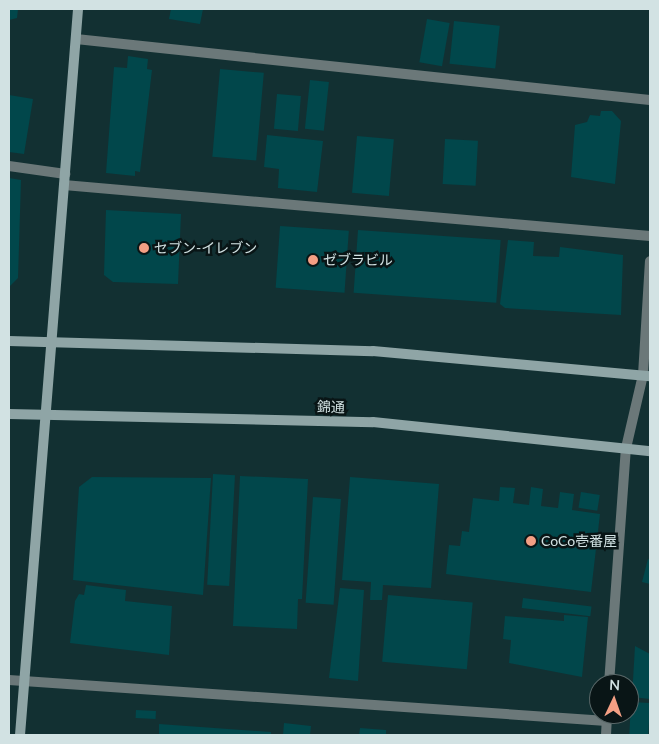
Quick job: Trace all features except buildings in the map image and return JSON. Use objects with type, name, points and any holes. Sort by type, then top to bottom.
[{"type":"street","points":[[20,735],[43,412],[51,339],[78,9]]},
{"type":"street","points":[[76,39],[650,100]]},
{"type":"street","points":[[9,166],[64,180],[650,236]]},
{"type":"street","points":[[611,674],[626,448],[647,376],[650,261]]},
{"type":"street","points":[[9,341],[51,339],[373,351],[647,376]]},
{"type":"street","name":"錦通","points":[[9,414],[43,412],[373,422],[650,451]]},
{"type":"street","points":[[9,680],[589,716]]},
{"type":"place","name":"セブン-イレブン","points":[[144,248]]},
{"type":"place","name":"ゼブラビル","points":[[313,260]]},
{"type":"place","name":"CoCo壱番屋","points":[[531,541]]}]
